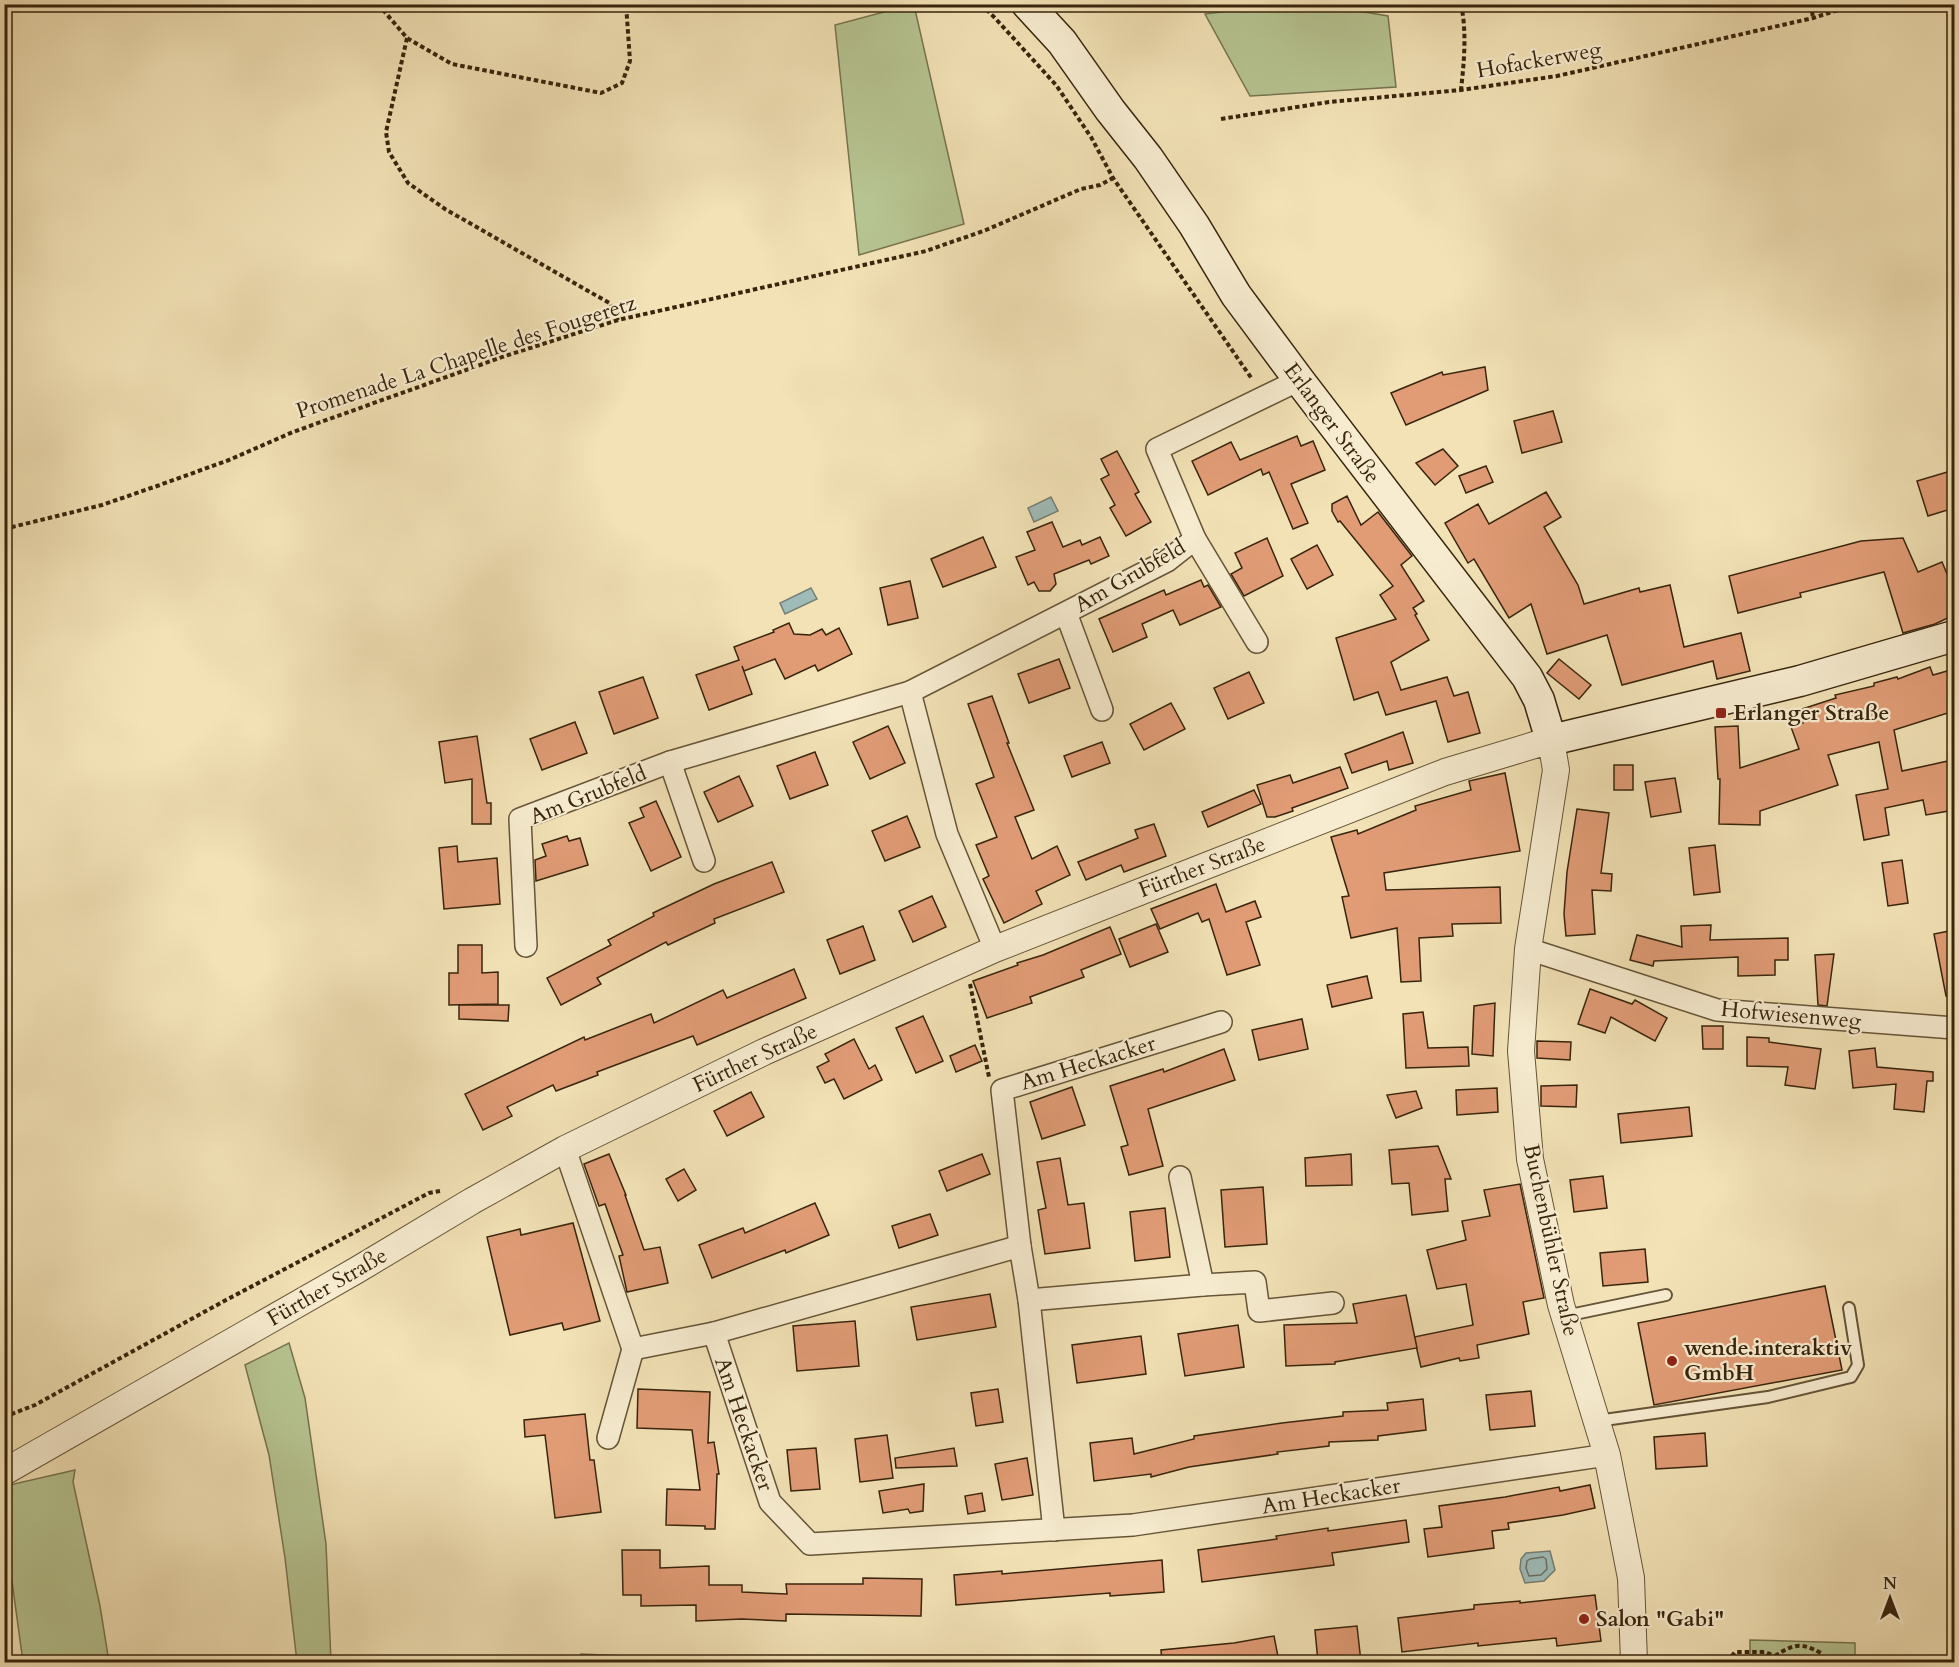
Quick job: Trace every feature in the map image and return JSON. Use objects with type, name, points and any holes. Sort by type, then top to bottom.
[{"type":"main road","name":"Erlanger Straße","points":[[1027,4],[1062,42],[1110,110],[1148,158],[1176,198],[1236,295],[1299,380],[1527,677],[1539,700],[1551,741]]},
{"type":"main road","points":[[1551,741],[1800,681],[1954,636]]},
{"type":"street","name":"Am Grubfeld","points":[[1257,642],[1195,539],[1157,449],[1299,380]]},
{"type":"street","name":"Am Grubfeld","points":[[526,946],[520,819],[670,762],[909,692],[1167,561],[1195,539]]},
{"type":"street","name":"Am Grubfeld","points":[[1066,613],[1102,710]]},
{"type":"street","points":[[909,692],[947,834],[995,949]]},
{"type":"street","name":"Fürther Straße","points":[[5,1470],[565,1149],[764,1052],[995,949],[1445,772],[1551,741]]},
{"type":"street","name":"Buchenbühler Straße","points":[[1551,741],[1556,770],[1528,949],[1521,1051],[1530,1159],[1564,1316],[1606,1455],[1631,1578],[1633,1662]]},
{"type":"street","name":"Am Grubfeld","points":[[670,762],[704,861]]},
{"type":"street","name":"Hofwiesenweg","points":[[1528,949],[1717,1010],[1954,1028]]},
{"type":"street","name":"Am Heckacker","points":[[1054,1530],[1029,1300],[1020,1246],[1002,1090],[1221,1022]]},
{"type":"street","points":[[565,1149],[633,1349],[608,1438]]},
{"type":"street","points":[[1180,1177],[1203,1285]]},
{"type":"street","name":"Am Heckacker","points":[[633,1349],[714,1333],[1020,1246]]},
{"type":"street","points":[[1029,1300],[1255,1282],[1259,1311],[1333,1303]]},
{"type":"street","name":"Am Heckacker","points":[[714,1333],[770,1502],[810,1544],[1133,1526],[1606,1455]]},
{"type":"lane","points":[[1564,1316],[1666,1295]]},
{"type":"lane","points":[[1596,1421],[1768,1397],[1851,1377],[1858,1365],[1849,1308]]},
{"type":"lane","points":[[1633,1662],[1700,1662]]},
{"type":"path","points":[[378,4],[407,38],[452,64],[601,93],[622,82],[630,61],[626,4]]},
{"type":"path","points":[[981,4],[1056,85],[1091,137],[1113,178],[1265,397]]},
{"type":"path","points":[[1461,4],[1464,16],[1465,58],[1461,90]]},
{"type":"path","points":[[1811,4],[1813,18]]},
{"type":"path","name":"Hofackerweg","points":[[1221,119],[1329,102],[1461,90],[1557,76],[1813,18],[1857,4]]},
{"type":"path","points":[[407,38],[386,132],[388,152],[408,183],[446,209],[611,304],[618,320]]},
{"type":"path","name":"Promenade La Chapelle des Fougeretz","points":[[4,529],[102,505],[135,494],[229,460],[292,432],[505,356],[618,320],[926,251],[986,230],[1081,189],[1100,185],[1113,178]]},
{"type":"path","points":[[966,963],[990,1083],[1002,1090]]},
{"type":"path","points":[[4,1417],[35,1405],[226,1300],[429,1193],[449,1190],[472,1201]]},
{"type":"path","points":[[1775,1656],[1791,1646],[1808,1646],[1821,1653],[1822,1662]]},
{"type":"path","points":[[1727,1662],[1735,1652],[1765,1652],[1775,1656],[1778,1662]]},
{"type":"green space","points":[[914,5],[964,224],[859,255],[835,25]]},
{"type":"green space","points":[[1275,5],[1323,5],[1388,16],[1396,87],[1250,96],[1205,14]]},
{"type":"green space","points":[[289,1343],[305,1398],[326,1544],[331,1662],[297,1662],[285,1558],[269,1455],[245,1365]]},
{"type":"green space","points":[[75,1470],[73,1482],[100,1606],[109,1662],[23,1662],[5,1530],[5,1486]]},
{"type":"green space","points":[[1750,1640],[1855,1643],[1855,1662],[1750,1662]]},
{"type":"green space","points":[[581,1654],[771,1662],[580,1662]]},
{"type":"water","points":[[1051,497],[1058,511],[1034,522],[1028,508]]},
{"type":"water","points":[[811,588],[817,599],[785,614],[780,603]]},
{"type":"water","points":[[1550,1551],[1555,1570],[1544,1581],[1525,1583],[1520,1569],[1521,1559],[1526,1553]]},
{"type":"building","points":[[1485,367],[1488,390],[1406,425],[1391,393],[1442,372],[1443,375]]},
{"type":"building","points":[[1553,411],[1562,442],[1522,453],[1514,421]]},
{"type":"building","points":[[1297,436],[1301,446],[1313,441],[1325,470],[1291,484],[1308,523],[1293,529],[1269,472],[1263,475],[1261,469],[1208,495],[1192,461],[1231,442],[1240,460]]},
{"type":"building","points":[[1443,449],[1458,466],[1435,485],[1416,463]]},
{"type":"building","points":[[1117,451],[1139,492],[1135,494],[1151,522],[1126,536],[1110,508],[1115,505],[1101,479],[1109,475],[1101,459]]},
{"type":"building","points":[[1486,466],[1493,482],[1466,493],[1459,476]]},
{"type":"building","points":[[1954,470],[1954,508],[1928,516],[1917,481]]},
{"type":"building","points":[[1546,492],[1561,517],[1544,527],[1578,585],[1584,604],[1639,588],[1640,592],[1670,585],[1684,647],[1741,633],[1750,671],[1717,679],[1713,661],[1622,685],[1607,635],[1547,654],[1531,604],[1509,618],[1474,559],[1468,563],[1445,523],[1478,504],[1489,524]]},
{"type":"building","points":[[1347,496],[1361,525],[1378,512],[1412,556],[1401,565],[1424,601],[1413,608],[1429,640],[1391,662],[1401,690],[1447,677],[1454,696],[1468,692],[1480,733],[1448,742],[1436,701],[1386,715],[1378,692],[1354,700],[1336,638],[1396,619],[1380,595],[1393,586],[1340,521],[1338,522],[1332,511],[1332,504]]},
{"type":"building","points":[[1052,522],[1063,547],[1080,540],[1082,545],[1100,537],[1109,556],[1091,564],[1089,560],[1054,574],[1056,584],[1050,591],[1039,591],[1034,582],[1028,585],[1016,557],[1035,550],[1027,532]]},
{"type":"building","points":[[983,537],[996,567],[943,587],[931,559]]},
{"type":"building","points":[[1267,538],[1283,576],[1244,596],[1231,574],[1242,568],[1235,553]]},
{"type":"building","points":[[1903,538],[1918,572],[1942,562],[1950,581],[1954,579],[1954,615],[1935,624],[1903,633],[1884,572],[1800,593],[1801,597],[1738,613],[1729,576],[1861,541]]},
{"type":"building","points":[[1317,545],[1333,575],[1307,589],[1291,559]]},
{"type":"building","points":[[1201,580],[1204,587],[1208,585],[1221,607],[1180,625],[1173,610],[1142,624],[1147,637],[1113,652],[1099,619],[1164,590],[1166,595]]},
{"type":"building","points":[[910,581],[918,618],[888,625],[880,588]]},
{"type":"building","points":[[789,623],[794,634],[810,635],[822,629],[826,635],[839,628],[852,654],[818,671],[815,665],[785,679],[775,659],[744,671],[742,666],[752,694],[709,710],[696,675],[739,660],[734,647],[774,632],[773,630]]},
{"type":"building","points":[[1059,659],[1070,688],[1029,703],[1018,674]]},
{"type":"building","points":[[1559,659],[1591,685],[1579,699],[1547,673]]},
{"type":"building","points":[[1930,667],[1933,675],[1954,669],[1954,711],[1894,730],[1902,771],[1948,761],[1954,794],[1954,810],[1926,815],[1923,800],[1885,808],[1889,835],[1864,840],[1856,795],[1888,789],[1879,742],[1828,755],[1838,785],[1760,811],[1760,825],[1719,824],[1720,779],[1718,779],[1715,727],[1738,726],[1740,768],[1799,749],[1791,727],[1803,723],[1799,710],[1836,698],[1835,695],[1874,686],[1874,683],[1897,677],[1898,679]]},
{"type":"building","points":[[1249,672],[1264,703],[1228,719],[1214,688]]},
{"type":"building","points":[[643,677],[658,718],[614,734],[599,692]]},
{"type":"building","points":[[992,696],[1009,743],[1007,743],[1034,810],[1015,817],[1032,859],[1057,846],[1070,875],[1036,891],[1042,904],[1004,923],[983,879],[989,876],[976,845],[997,837],[976,784],[994,777],[968,704]]},
{"type":"building","points":[[1171,703],[1185,729],[1144,750],[1130,724]]},
{"type":"building","points":[[575,722],[587,753],[542,770],[530,739]]},
{"type":"building","points":[[888,726],[905,763],[870,779],[853,742]]},
{"type":"building","points":[[1403,732],[1413,763],[1389,770],[1387,761],[1352,773],[1345,754]]},
{"type":"building","points":[[477,736],[487,803],[491,803],[491,824],[472,824],[472,779],[445,783],[439,742]]},
{"type":"building","points":[[1102,742],[1110,763],[1072,777],[1064,756]]},
{"type":"building","points":[[815,752],[828,785],[790,799],[777,766]]},
{"type":"building","points":[[1614,765],[1633,765],[1633,790],[1614,790]]},
{"type":"building","points":[[1340,767],[1348,788],[1292,808],[1293,811],[1267,817],[1257,785],[1290,775],[1293,783]]},
{"type":"building","points":[[1505,773],[1520,851],[1384,873],[1386,890],[1500,887],[1501,923],[1452,924],[1453,936],[1419,938],[1421,981],[1401,982],[1397,928],[1351,938],[1342,897],[1349,896],[1331,837],[1357,830],[1358,834],[1416,810],[1415,806],[1471,790],[1469,781]]},
{"type":"building","points":[[739,776],[753,806],[718,822],[704,792]]},
{"type":"building","points":[[1675,778],[1681,812],[1651,817],[1645,782]]},
{"type":"building","points":[[1254,790],[1261,804],[1208,827],[1202,812]]},
{"type":"building","points":[[656,801],[681,857],[651,871],[629,823],[644,817],[640,808]]},
{"type":"building","points":[[1577,809],[1609,813],[1601,873],[1612,874],[1611,891],[1592,890],[1595,934],[1566,936],[1564,914],[1567,872]]},
{"type":"building","points":[[907,816],[920,847],[885,861],[872,831]]},
{"type":"building","points":[[1154,824],[1166,856],[1124,872],[1121,865],[1086,880],[1078,862],[1138,838],[1135,830]]},
{"type":"building","points":[[567,836],[569,841],[580,838],[588,865],[536,881],[535,860],[546,856],[542,844]]},
{"type":"building","points":[[1715,845],[1720,892],[1694,895],[1689,848]]},
{"type":"building","points":[[457,846],[458,862],[497,858],[500,904],[444,909],[439,848]]},
{"type":"building","points":[[1902,860],[1908,903],[1888,906],[1882,863]]},
{"type":"building","points":[[772,862],[784,892],[714,919],[715,923],[668,945],[666,942],[597,978],[601,984],[561,1005],[547,978],[611,945],[608,940],[654,916],[653,913],[714,884]]},
{"type":"building","points":[[1216,884],[1226,912],[1255,901],[1261,917],[1246,922],[1260,965],[1227,975],[1209,919],[1202,922],[1198,913],[1160,929],[1151,909]]},
{"type":"building","points":[[932,896],[946,927],[913,942],[899,911]]},
{"type":"building","points":[[1156,924],[1168,952],[1130,967],[1119,939]]},
{"type":"building","points":[[1711,925],[1710,940],[1788,938],[1788,960],[1775,960],[1775,975],[1738,976],[1738,957],[1654,961],[1653,966],[1630,960],[1637,935],[1682,947],[1681,926]]},
{"type":"building","points":[[863,926],[875,960],[840,974],[827,940]]},
{"type":"building","points":[[1110,927],[1121,954],[1081,970],[1084,977],[1030,997],[1032,1003],[987,1018],[973,981]]},
{"type":"building","points":[[1954,930],[1954,995],[1946,996],[1934,934]]},
{"type":"building","points":[[458,945],[482,945],[482,973],[498,972],[498,1004],[449,1005],[449,973],[458,973]]},
{"type":"building","points":[[1834,954],[1827,1006],[1818,1005],[1815,955]]},
{"type":"building","points":[[794,969],[806,998],[697,1045],[693,1036],[597,1072],[598,1075],[556,1091],[553,1085],[507,1107],[512,1116],[483,1130],[465,1094],[584,1037],[585,1040],[651,1014],[654,1023],[723,990],[727,998]]},
{"type":"building","points":[[1367,976],[1372,998],[1332,1007],[1327,985]]},
{"type":"building","points":[[1590,989],[1632,1004],[1635,1000],[1667,1018],[1655,1041],[1611,1017],[1605,1033],[1578,1024]]},
{"type":"building","points":[[1495,1003],[1493,1056],[1472,1054],[1474,1006]]},
{"type":"building","points":[[459,1005],[509,1005],[508,1021],[459,1019]]},
{"type":"building","points":[[1423,1012],[1428,1048],[1468,1047],[1469,1066],[1406,1068],[1403,1014]]},
{"type":"building","points":[[923,1016],[943,1061],[916,1073],[896,1028]]},
{"type":"building","points":[[1302,1019],[1308,1049],[1259,1060],[1252,1030]]},
{"type":"building","points":[[1702,1026],[1723,1026],[1723,1049],[1703,1049]]},
{"type":"building","points":[[1747,1037],[1769,1038],[1769,1042],[1821,1049],[1815,1089],[1785,1085],[1788,1067],[1747,1066]]},
{"type":"building","points":[[854,1039],[869,1069],[875,1065],[882,1080],[844,1099],[834,1079],[825,1083],[817,1067],[829,1061],[825,1054]]},
{"type":"building","points":[[1537,1041],[1571,1042],[1570,1060],[1537,1058]]},
{"type":"building","points":[[975,1045],[982,1061],[956,1072],[950,1056]]},
{"type":"building","points":[[1875,1048],[1877,1067],[1933,1072],[1933,1081],[1927,1081],[1924,1112],[1894,1109],[1896,1084],[1853,1088],[1849,1051]]},
{"type":"building","points":[[1224,1049],[1235,1080],[1148,1109],[1163,1166],[1129,1175],[1121,1147],[1128,1145],[1110,1086],[1163,1069],[1164,1072]]},
{"type":"building","points":[[1577,1085],[1576,1107],[1541,1106],[1541,1086]]},
{"type":"building","points":[[1072,1087],[1085,1125],[1042,1139],[1030,1102]]},
{"type":"building","points":[[1497,1088],[1498,1112],[1457,1115],[1456,1090]]},
{"type":"building","points":[[1416,1091],[1422,1108],[1396,1118],[1387,1095]]},
{"type":"building","points":[[751,1092],[764,1117],[727,1136],[714,1111]]},
{"type":"building","points":[[1689,1107],[1692,1136],[1621,1143],[1618,1114]]},
{"type":"building","points":[[1438,1146],[1451,1179],[1445,1179],[1448,1211],[1412,1215],[1409,1183],[1392,1184],[1389,1150]]},
{"type":"building","points":[[609,1154],[626,1195],[644,1250],[660,1247],[668,1283],[627,1292],[619,1256],[623,1255],[605,1204],[599,1206],[584,1164]]},
{"type":"building","points":[[982,1154],[990,1174],[947,1191],[939,1171]]},
{"type":"building","points":[[1351,1154],[1352,1185],[1306,1186],[1305,1158]]},
{"type":"building","points":[[1060,1158],[1068,1205],[1084,1203],[1090,1248],[1045,1254],[1038,1210],[1046,1208],[1037,1162]]},
{"type":"building","points":[[684,1169],[696,1190],[678,1201],[666,1179]]},
{"type":"building","points":[[1603,1176],[1607,1208],[1574,1212],[1570,1180]]},
{"type":"building","points":[[1520,1184],[1544,1298],[1523,1302],[1529,1334],[1477,1345],[1479,1358],[1460,1361],[1459,1358],[1421,1367],[1414,1337],[1473,1325],[1466,1284],[1437,1289],[1427,1250],[1466,1240],[1462,1221],[1490,1216],[1484,1190]]},
{"type":"building","points":[[1263,1187],[1267,1244],[1225,1247],[1221,1190]]},
{"type":"building","points":[[815,1203],[829,1235],[786,1253],[785,1250],[712,1278],[699,1245],[743,1228],[745,1233]]},
{"type":"building","points":[[1165,1208],[1170,1257],[1135,1261],[1130,1212]]},
{"type":"building","points":[[930,1214],[938,1235],[899,1248],[892,1226]]},
{"type":"building","points":[[573,1223],[600,1321],[564,1330],[562,1323],[510,1335],[487,1237],[520,1229],[521,1235]]},
{"type":"building","points":[[1645,1249],[1648,1282],[1603,1286],[1600,1253]]},
{"type":"building","points":[[1825,1286],[1842,1370],[1654,1405],[1638,1323]]},
{"type":"building","points":[[990,1294],[996,1327],[917,1340],[911,1307]]},
{"type":"building","points":[[1406,1295],[1417,1348],[1335,1362],[1335,1364],[1286,1366],[1284,1325],[1357,1323],[1353,1304]]},
{"type":"building","points":[[855,1321],[859,1366],[797,1371],[793,1326]]},
{"type":"building","points":[[1238,1325],[1244,1367],[1185,1376],[1178,1334]]},
{"type":"building","points":[[1141,1336],[1146,1374],[1077,1383],[1072,1345]]},
{"type":"building","points":[[638,1389],[710,1392],[708,1443],[714,1442],[719,1474],[717,1474],[715,1529],[705,1529],[705,1526],[666,1525],[667,1489],[700,1490],[692,1430],[637,1428]]},
{"type":"building","points":[[998,1389],[1003,1422],[976,1426],[971,1393]]},
{"type":"building","points":[[1531,1391],[1535,1426],[1490,1430],[1486,1395]]},
{"type":"building","points":[[1423,1399],[1426,1430],[1378,1436],[1378,1440],[1329,1442],[1329,1446],[1189,1467],[1151,1477],[1151,1474],[1094,1481],[1090,1443],[1132,1438],[1134,1454],[1194,1439],[1194,1436],[1343,1416],[1343,1412],[1388,1410],[1387,1403]]},
{"type":"building","points":[[585,1414],[590,1460],[594,1460],[601,1512],[555,1518],[545,1435],[525,1437],[524,1420]]},
{"type":"building","points":[[1705,1433],[1707,1466],[1656,1469],[1654,1437]]},
{"type":"building","points":[[887,1435],[893,1478],[860,1482],[855,1439]]},
{"type":"building","points":[[816,1448],[820,1489],[791,1491],[787,1450]]},
{"type":"building","points":[[954,1448],[957,1466],[896,1468],[895,1458]]},
{"type":"building","points":[[1027,1458],[1033,1495],[1002,1500],[995,1464]]},
{"type":"building","points":[[924,1484],[923,1511],[910,1513],[908,1509],[883,1513],[879,1491]]},
{"type":"building","points":[[1590,1485],[1595,1508],[1508,1523],[1509,1529],[1492,1531],[1494,1548],[1428,1557],[1424,1529],[1442,1527],[1439,1506],[1559,1487],[1560,1491]]},
{"type":"building","points":[[982,1493],[985,1511],[968,1514],[965,1496]]},
{"type":"building","points":[[1406,1520],[1409,1542],[1332,1553],[1334,1565],[1202,1582],[1198,1550],[1277,1539],[1276,1536],[1328,1528],[1328,1531]]},
{"type":"building","points":[[622,1550],[660,1550],[660,1568],[709,1566],[709,1585],[742,1585],[742,1592],[787,1594],[786,1584],[863,1584],[863,1578],[922,1579],[921,1616],[786,1614],[786,1621],[742,1619],[696,1621],[696,1605],[641,1606],[641,1595],[623,1595]]},
{"type":"building","points":[[1162,1560],[1164,1592],[1110,1596],[1110,1593],[956,1605],[954,1575],[1002,1571],[1002,1574]]},
{"type":"building","points":[[1595,1595],[1601,1641],[1557,1646],[1556,1638],[1478,1646],[1478,1643],[1402,1652],[1398,1618],[1474,1609],[1474,1605]]},
{"type":"building","points":[[1357,1626],[1361,1662],[1318,1662],[1315,1630]]},
{"type":"building","points":[[1274,1636],[1279,1662],[1162,1662],[1161,1650],[1234,1643]]},
{"type":"place","name":"Erlanger Straße","points":[[1721,713]]},
{"type":"place","name":"wende.interaktiv GmbH","points":[[1672,1361]]},
{"type":"place","name":"Salon \"Gabi\"","points":[[1584,1619]]}]
